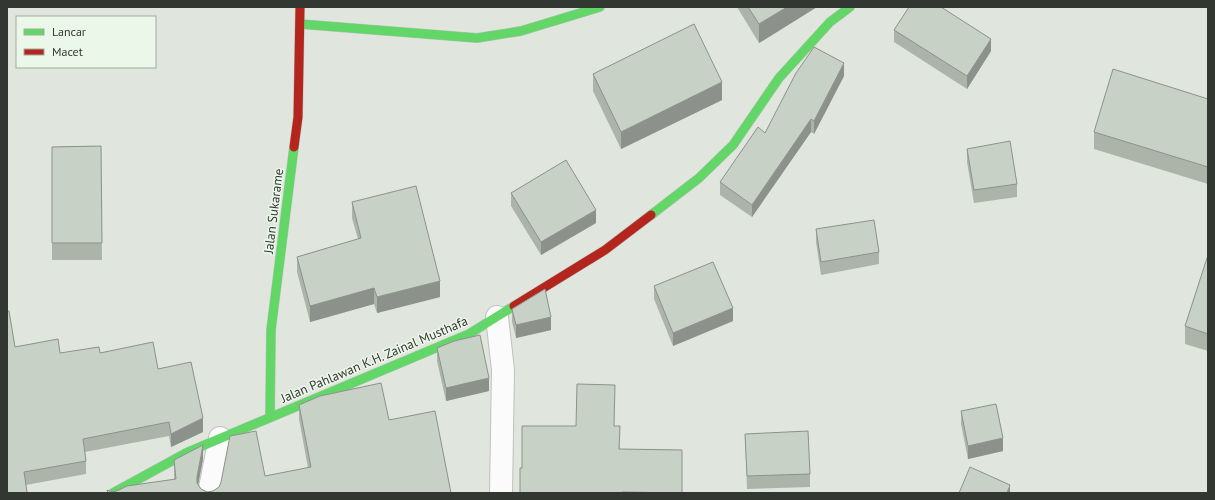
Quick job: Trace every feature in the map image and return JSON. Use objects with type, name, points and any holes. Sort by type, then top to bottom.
[{"type":"street","name":"Jalan Sukarame","points":[[270,417],[271,330],[298,117],[300,7]]},
{"type":"street","points":[[300,24],[477,38],[521,31],[600,7]]},
{"type":"street","name":"Jalan Pahlawan K.H. Zainal Musthafa","points":[[113,493],[188,452],[469,334],[606,250],[699,178],[734,145],[779,78],[830,22],[850,7]]},
{"type":"street","points":[[497,317],[503,370],[501,493]]},
{"type":"street","points":[[209,493],[220,438]]},
{"type":"building","points":[[748,7],[787,7],[759,24]]},
{"type":"building","points":[[909,7],[941,7],[991,39],[967,76],[894,30]]},
{"type":"building","points":[[694,24],[722,82],[621,132],[593,74]]},
{"type":"building","points":[[814,47],[844,63],[814,121],[811,119],[752,205],[720,182],[758,127],[765,133],[796,73]]},
{"type":"building","points":[[1113,69],[1208,99],[1208,167],[1094,132]]},
{"type":"building","points":[[1010,141],[1017,184],[974,190],[967,149]]},
{"type":"building","points":[[101,146],[102,243],[52,243],[52,147]]},
{"type":"building","points":[[566,160],[596,210],[541,242],[511,193]]},
{"type":"building","points":[[416,186],[440,281],[377,297],[374,288],[310,306],[297,257],[361,238],[352,202]]},
{"type":"building","points":[[874,220],[879,252],[821,262],[816,229]]},
{"type":"building","points":[[1208,255],[1208,334],[1185,326]]},
{"type":"building","points":[[713,262],[733,308],[673,333],[654,286]]},
{"type":"building","points":[[545,289],[551,317],[516,325],[512,309]]},
{"type":"building","points":[[7,311],[9,311],[15,347],[58,339],[60,353],[99,347],[100,353],[153,342],[158,369],[191,362],[203,418],[171,434],[169,422],[83,439],[86,461],[24,472],[27,492],[7,493]]},
{"type":"building","points":[[480,335],[489,378],[446,388],[437,348],[454,341]]},
{"type":"building","points":[[381,383],[389,420],[435,411],[451,493],[108,493],[107,490],[113,492],[127,486],[176,479],[174,460],[203,445],[197,483],[201,489],[207,492],[213,491],[219,487],[221,482],[230,436],[256,431],[265,476],[311,467],[299,405],[320,396]]},
{"type":"building","points":[[577,384],[615,385],[614,426],[620,426],[619,449],[682,450],[682,493],[520,493],[520,468],[522,468],[522,426],[576,426]]},
{"type":"building","points":[[996,404],[1003,438],[968,446],[961,411]]},
{"type":"building","points":[[808,431],[810,474],[747,476],[745,434]]},
{"type":"building","points":[[970,467],[1010,485],[1007,493],[959,493]]},
{"type":"traffic: fast","points":[[300,24],[477,38],[521,31],[600,7]]},
{"type":"traffic: fast","points":[[651,215],[699,178],[733,145],[779,78],[830,22],[850,7]]},
{"type":"traffic: fast","points":[[270,417],[271,330],[294,147]]},
{"type":"traffic: fast","points":[[113,493],[188,452],[469,334],[514,306]]},
{"type":"traffic: jam","points":[[294,147],[298,117],[300,7]]},
{"type":"traffic: jam","points":[[514,306],[605,250],[651,215]]}]
